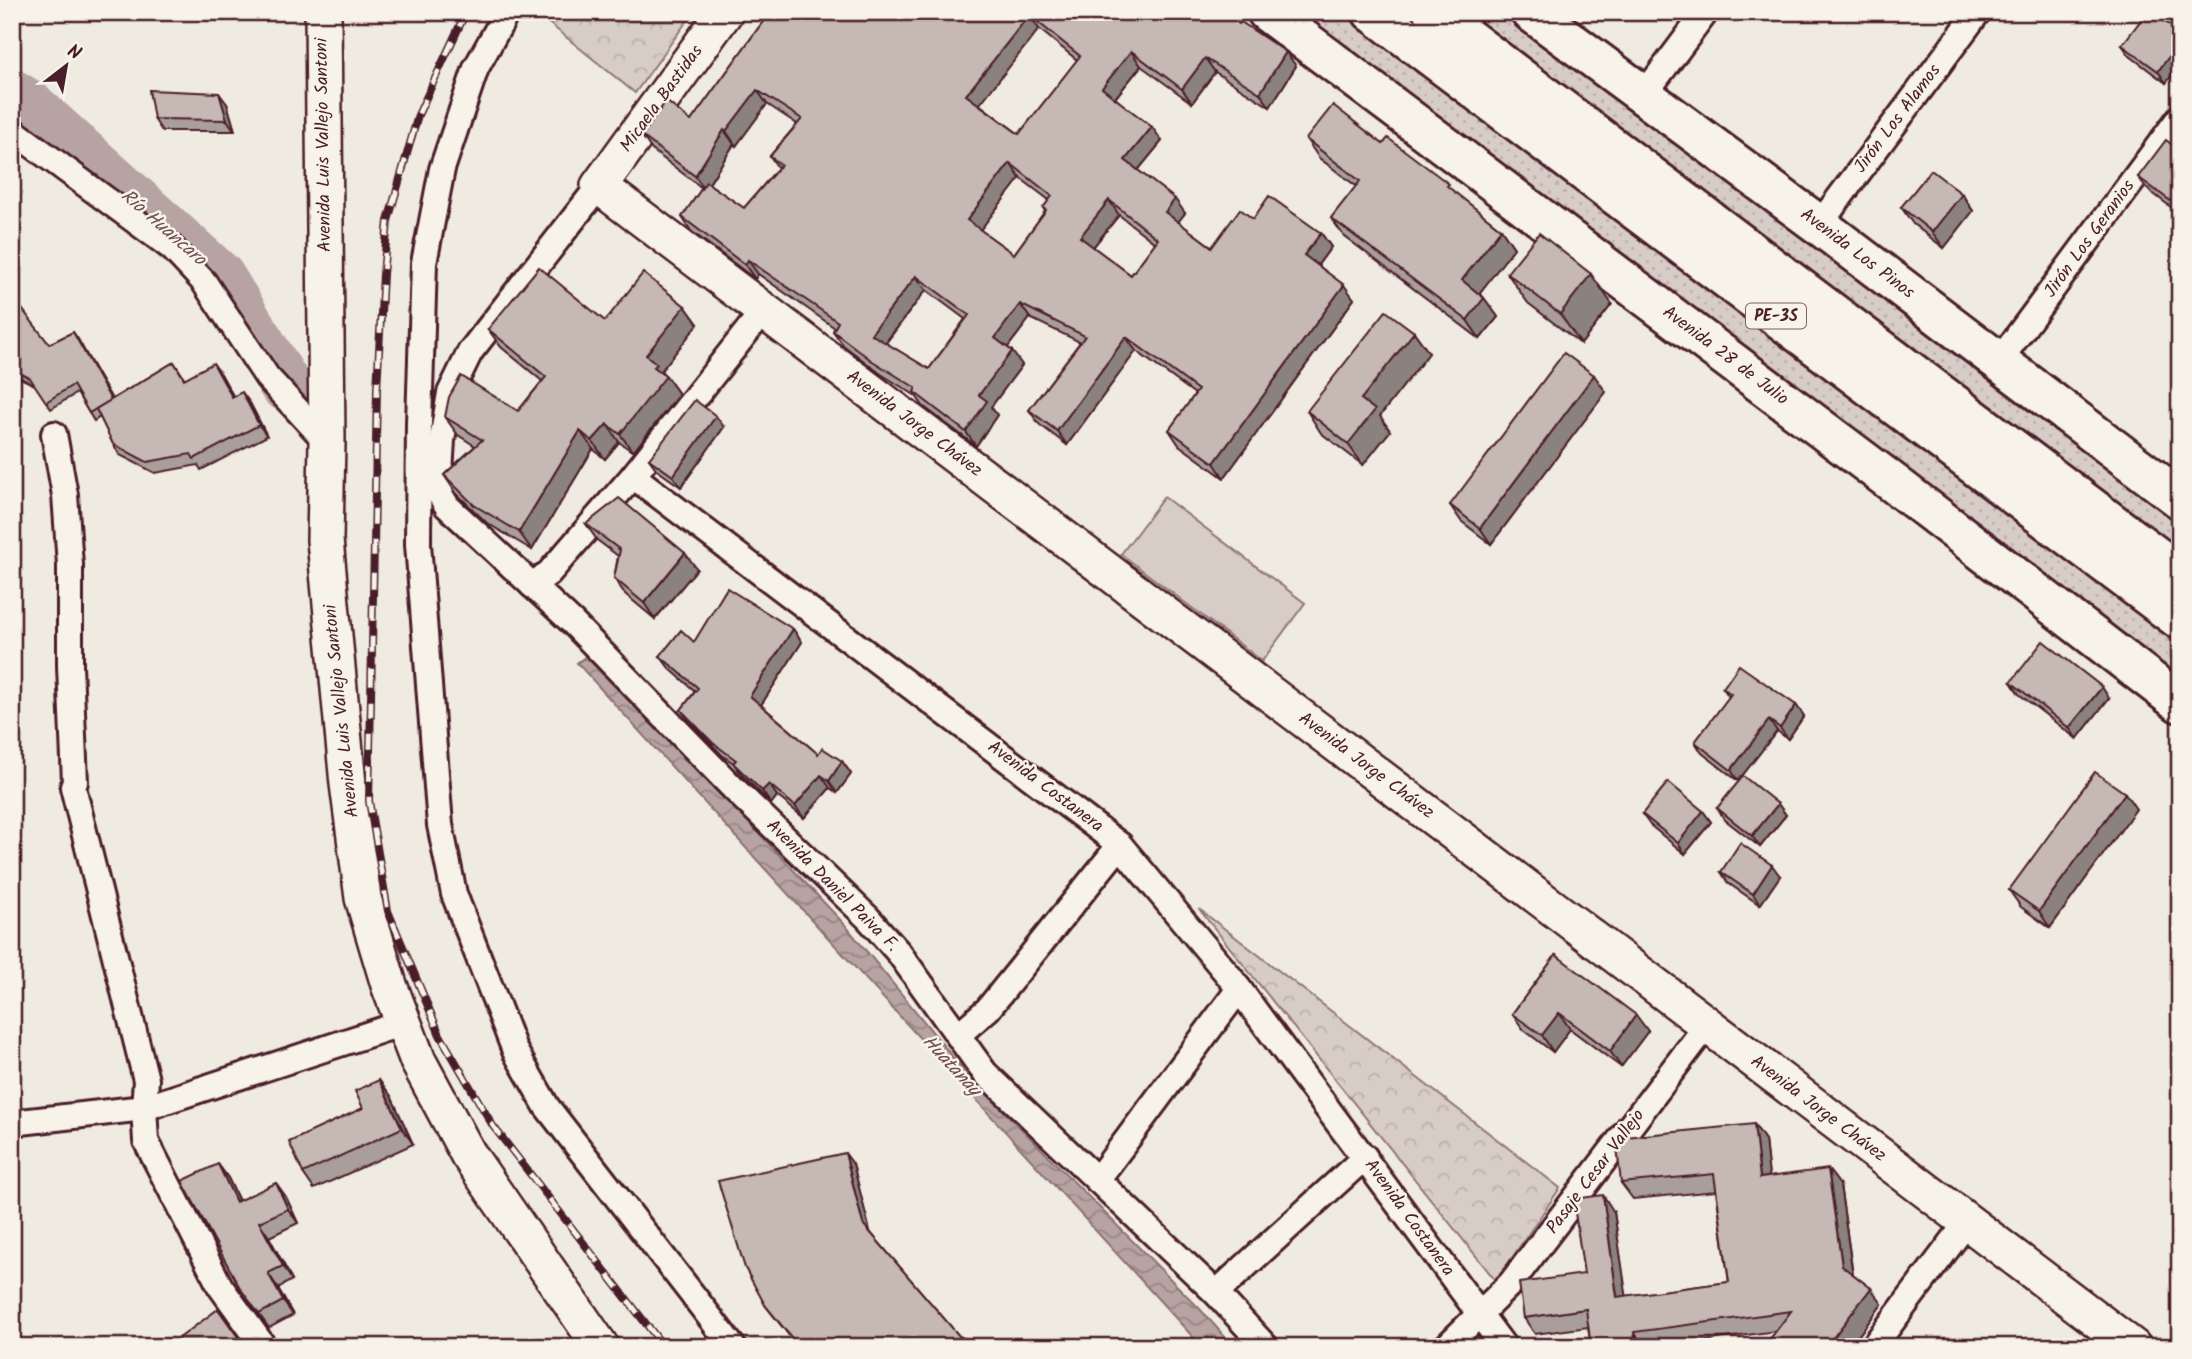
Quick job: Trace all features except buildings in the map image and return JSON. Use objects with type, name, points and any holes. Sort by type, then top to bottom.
[{"type":"main road","name":"Avenida 28 de Julio","points":[[1267,12],[2007,569],[2180,703]]},
{"type":"main road","name":"PE-3S","points":[[1372,12],[2180,620]]},
{"type":"main road","name":"PE-3S","points":[[1433,12],[2180,574]]},
{"type":"main road","name":"Avenida Los Pinos","points":[[1531,12],[1819,225],[2180,499]]},
{"type":"street","name":"Avenida Luis Vallejo Santoni","points":[[323,12],[327,442],[325,540],[348,784],[363,898],[418,1061],[468,1154],[601,1347]]},
{"type":"street","points":[[507,12],[476,68],[442,169],[424,263],[418,544],[440,825],[454,894],[515,1051],[547,1107],[733,1347]]},
{"type":"street","name":"Micaela Bastidas","points":[[599,186],[725,12]]},
{"type":"street","points":[[1643,96],[1706,12]]},
{"type":"street","name":"Jirón Los Alamos","points":[[1819,225],[1978,12]]},
{"type":"street","points":[[2170,12],[2180,20]]},
{"type":"street","name":"Jirón Los Geranios","points":[[1999,361],[2180,117]]},
{"type":"street","points":[[12,130],[172,248],[204,282],[267,377],[327,442]]},
{"type":"street","points":[[447,506],[440,473],[442,440],[450,393],[470,352],[599,186]]},
{"type":"street","name":"Avenida Jorge Chávez","points":[[599,186],[2133,1347]]},
{"type":"street","points":[[532,585],[549,573],[633,476],[764,310]]},
{"type":"street","points":[[54,434],[65,495],[70,565],[73,787],[146,1080],[146,1141],[220,1286],[264,1347]]},
{"type":"street","name":"Avenida Daniel Paiva F.","points":[[419,438],[432,481],[447,506],[573,622],[734,789],[868,918],[905,961],[985,1073],[1216,1293],[1266,1347]]},
{"type":"street","name":"Avenida Costanera","points":[[633,476],[1120,845],[1239,989],[1504,1347]]},
{"type":"street","points":[[958,1035],[988,1009],[1120,845]]},
{"type":"street","points":[[1097,1180],[1239,989]]},
{"type":"street","points":[[12,1123],[144,1108],[403,1023]]},
{"type":"street","name":"Pasaje Cesar Vallejo","points":[[1446,1347],[1511,1283],[1707,1026]]},
{"type":"street","points":[[1216,1293],[1365,1157]]},
{"type":"street","points":[[1872,1347],[1968,1222]]},
{"type":"green space","points":[[549,12],[692,14],[635,93],[545,20]]},
{"type":"green space","points":[[1292,12],[1354,12],[2180,634],[2180,678]]},
{"type":"green space","points":[[1452,12],[1503,12],[2180,521],[2180,560]]},
{"type":"green space","points":[[1164,497],[1305,603],[1262,661],[1121,554]]},
{"type":"green space","points":[[1199,909],[1560,1188],[1496,1281]]},
{"type":"water","name":"Huatanay","points":[[590,653],[845,925],[966,1073],[1199,1308],[1234,1347],[1202,1347],[577,663]]},
{"type":"waterway","name":"Río Huancaro","points":[[12,95],[27,104],[219,277],[285,385]]},
{"type":"railway","points":[[466,12],[418,115],[388,221],[377,390],[369,801],[388,911],[440,1035],[493,1126],[664,1347]]}]
